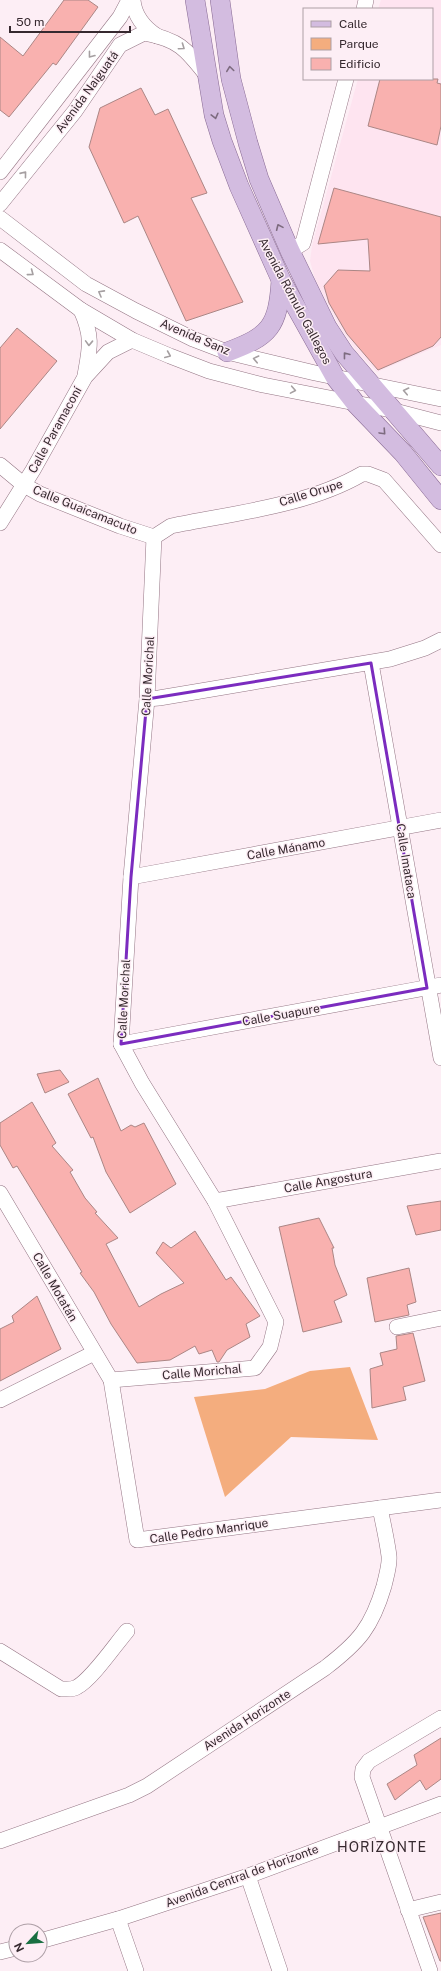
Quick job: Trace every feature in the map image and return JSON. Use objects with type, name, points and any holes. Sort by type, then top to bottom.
[{"type":"main road","name":"Avenida Rómulo Gallegos","points":[[195,0],[214,115],[239,186],[281,280],[336,377],[356,404],[403,453],[441,500]]},
{"type":"main road","name":"Avenida Rómulo Gallegos","points":[[220,0],[231,79],[258,179],[290,251],[327,327],[344,353],[391,410],[441,466]]},
{"type":"main road","points":[[227,352],[256,340],[272,326],[280,300],[281,280]]},
{"type":"street","name":"Avenida Naiguatá","points":[[0,172],[120,17],[129,0]]},
{"type":"street","points":[[133,0],[133,7],[138,18],[151,32],[157,36]]},
{"type":"street","points":[[106,34],[119,30],[124,36],[120,45]]},
{"type":"street","name":"Avenida Naiguatá","points":[[0,204],[75,111],[120,45],[141,34],[157,36],[178,44],[188,52],[208,78]]},
{"type":"street","points":[[290,251],[303,244],[346,80]]},
{"type":"street","name":"Avenida Sanz","points":[[0,218],[86,284],[193,339],[227,352],[441,399]]},
{"type":"street","name":"Avenida Sanz","points":[[0,250],[81,310],[132,340],[209,371],[263,385],[391,410],[441,423]]},
{"type":"street","name":"Calle Paramaconí","points":[[81,310],[90,334],[89,353],[85,377]]},
{"type":"street","name":"Calle Paramaconí","points":[[0,523],[24,485],[85,377],[108,352],[132,340]]},
{"type":"street","name":"Calle Guaicamacuto","points":[[0,465],[24,485],[40,494],[113,524],[154,537]]},
{"type":"street","name":"Calle Orupe","points":[[154,537],[171,526],[300,500],[325,492],[362,474],[368,474],[384,480],[441,545]]},
{"type":"street","name":"Calle Morichal","points":[[111,1380],[255,1368],[270,1347],[276,1322],[215,1201],[142,1083],[121,1044],[131,877],[147,699],[154,537]]},
{"type":"street","points":[[147,699],[371,663],[408,654],[441,640]]},
{"type":"street","name":"Calle Imataca","points":[[371,663],[401,828],[434,987],[441,1058]]},
{"type":"street","name":"Calle Mánamo","points":[[131,877],[441,820]]},
{"type":"street","name":"Calle Suapure","points":[[121,1044],[434,987]]},
{"type":"street","name":"Calle Angostura","points":[[215,1201],[441,1161]]},
{"type":"street","name":"Calle Motatán","points":[[0,1193],[4,1212],[111,1380]]},
{"type":"street","points":[[397,1327],[441,1318]]},
{"type":"street","points":[[0,1400],[94,1353]]},
{"type":"street","name":"Calle Pedro Manrique","points":[[111,1380],[137,1540],[441,1500]]},
{"type":"street","name":"Avenida Horizonte","points":[[0,1841],[129,1795],[147,1786],[325,1668],[346,1652],[356,1643],[372,1620],[386,1577],[389,1557],[380,1508]]},
{"type":"street","points":[[0,1651],[61,1689],[68,1690],[76,1688],[86,1680],[127,1631]]},
{"type":"street","points":[[430,1971],[378,1827],[362,1777],[363,1770],[369,1761],[441,1718]]},
{"type":"street","name":"Avenida Central de Horizonte","points":[[48,1939],[118,1919],[248,1876],[441,1804]]},
{"type":"street","points":[[248,1876],[280,1971]]},
{"type":"street","points":[[408,1910],[441,1902]]},
{"type":"street","points":[[118,1919],[136,1971]]},
{"type":"highlighted area","points":[[371,663],[427,988],[121,1044],[131,877],[147,699]]},
{"type":"shaded area","points":[[381,0],[441,0],[441,345],[377,372],[358,353],[341,329],[315,279],[310,261],[312,246],[358,80],[433,80],[433,8],[378,8]]},
{"type":"green space","points":[[350,1367],[378,1440],[291,1437],[225,1497],[194,1397],[265,1389],[310,1371]]},
{"type":"building","points":[[64,0],[88,0],[98,7],[56,65],[53,63],[9,117],[0,110],[0,37],[23,56]]},
{"type":"building","points":[[438,79],[437,83],[441,84],[441,126],[437,145],[368,126],[380,80]]},
{"type":"building","points":[[141,88],[155,115],[168,109],[207,193],[191,198],[243,302],[186,321],[138,216],[124,223],[89,147],[100,108]]},
{"type":"building","points":[[334,188],[441,217],[441,337],[433,346],[378,370],[347,334],[329,303],[324,286],[338,270],[370,271],[368,239],[318,244]]},
{"type":"building","points":[[17,328],[57,361],[0,429],[0,348]]},
{"type":"building","points":[[60,1070],[69,1082],[45,1093],[37,1074]]},
{"type":"building","points":[[98,1078],[121,1131],[131,1125],[135,1127],[144,1123],[176,1184],[130,1213],[106,1172],[93,1137],[91,1138],[68,1094]]},
{"type":"building","points":[[32,1102],[56,1143],[52,1146],[73,1170],[70,1172],[85,1198],[97,1212],[95,1213],[118,1238],[106,1244],[139,1307],[184,1283],[156,1253],[163,1242],[171,1248],[195,1231],[226,1280],[231,1277],[260,1316],[246,1324],[250,1337],[227,1350],[219,1362],[217,1362],[212,1350],[199,1354],[195,1346],[170,1360],[137,1363],[111,1324],[94,1292],[80,1273],[82,1272],[17,1166],[13,1168],[0,1145],[0,1123]]},
{"type":"building","points":[[441,1201],[441,1230],[416,1235],[407,1206]]},
{"type":"building","points":[[319,1218],[334,1248],[332,1248],[335,1265],[347,1295],[334,1301],[342,1322],[303,1332],[279,1227]]},
{"type":"building","points":[[409,1268],[416,1302],[407,1305],[409,1315],[375,1322],[367,1278]]},
{"type":"building","points":[[37,1296],[61,1349],[0,1381],[0,1329],[14,1322],[12,1316]]},
{"type":"building","points":[[413,1333],[425,1381],[403,1387],[406,1400],[372,1408],[370,1369],[383,1365],[380,1353],[397,1349],[396,1336]]},
{"type":"building","points":[[441,1738],[441,1779],[426,1790],[420,1780],[395,1800],[387,1784],[417,1765],[414,1755]]},
{"type":"building","points":[[441,1913],[441,1961],[440,1961],[423,1917]]},
{"type":"district","name":"HORIZONTE","points":[[382,1847]]}]
